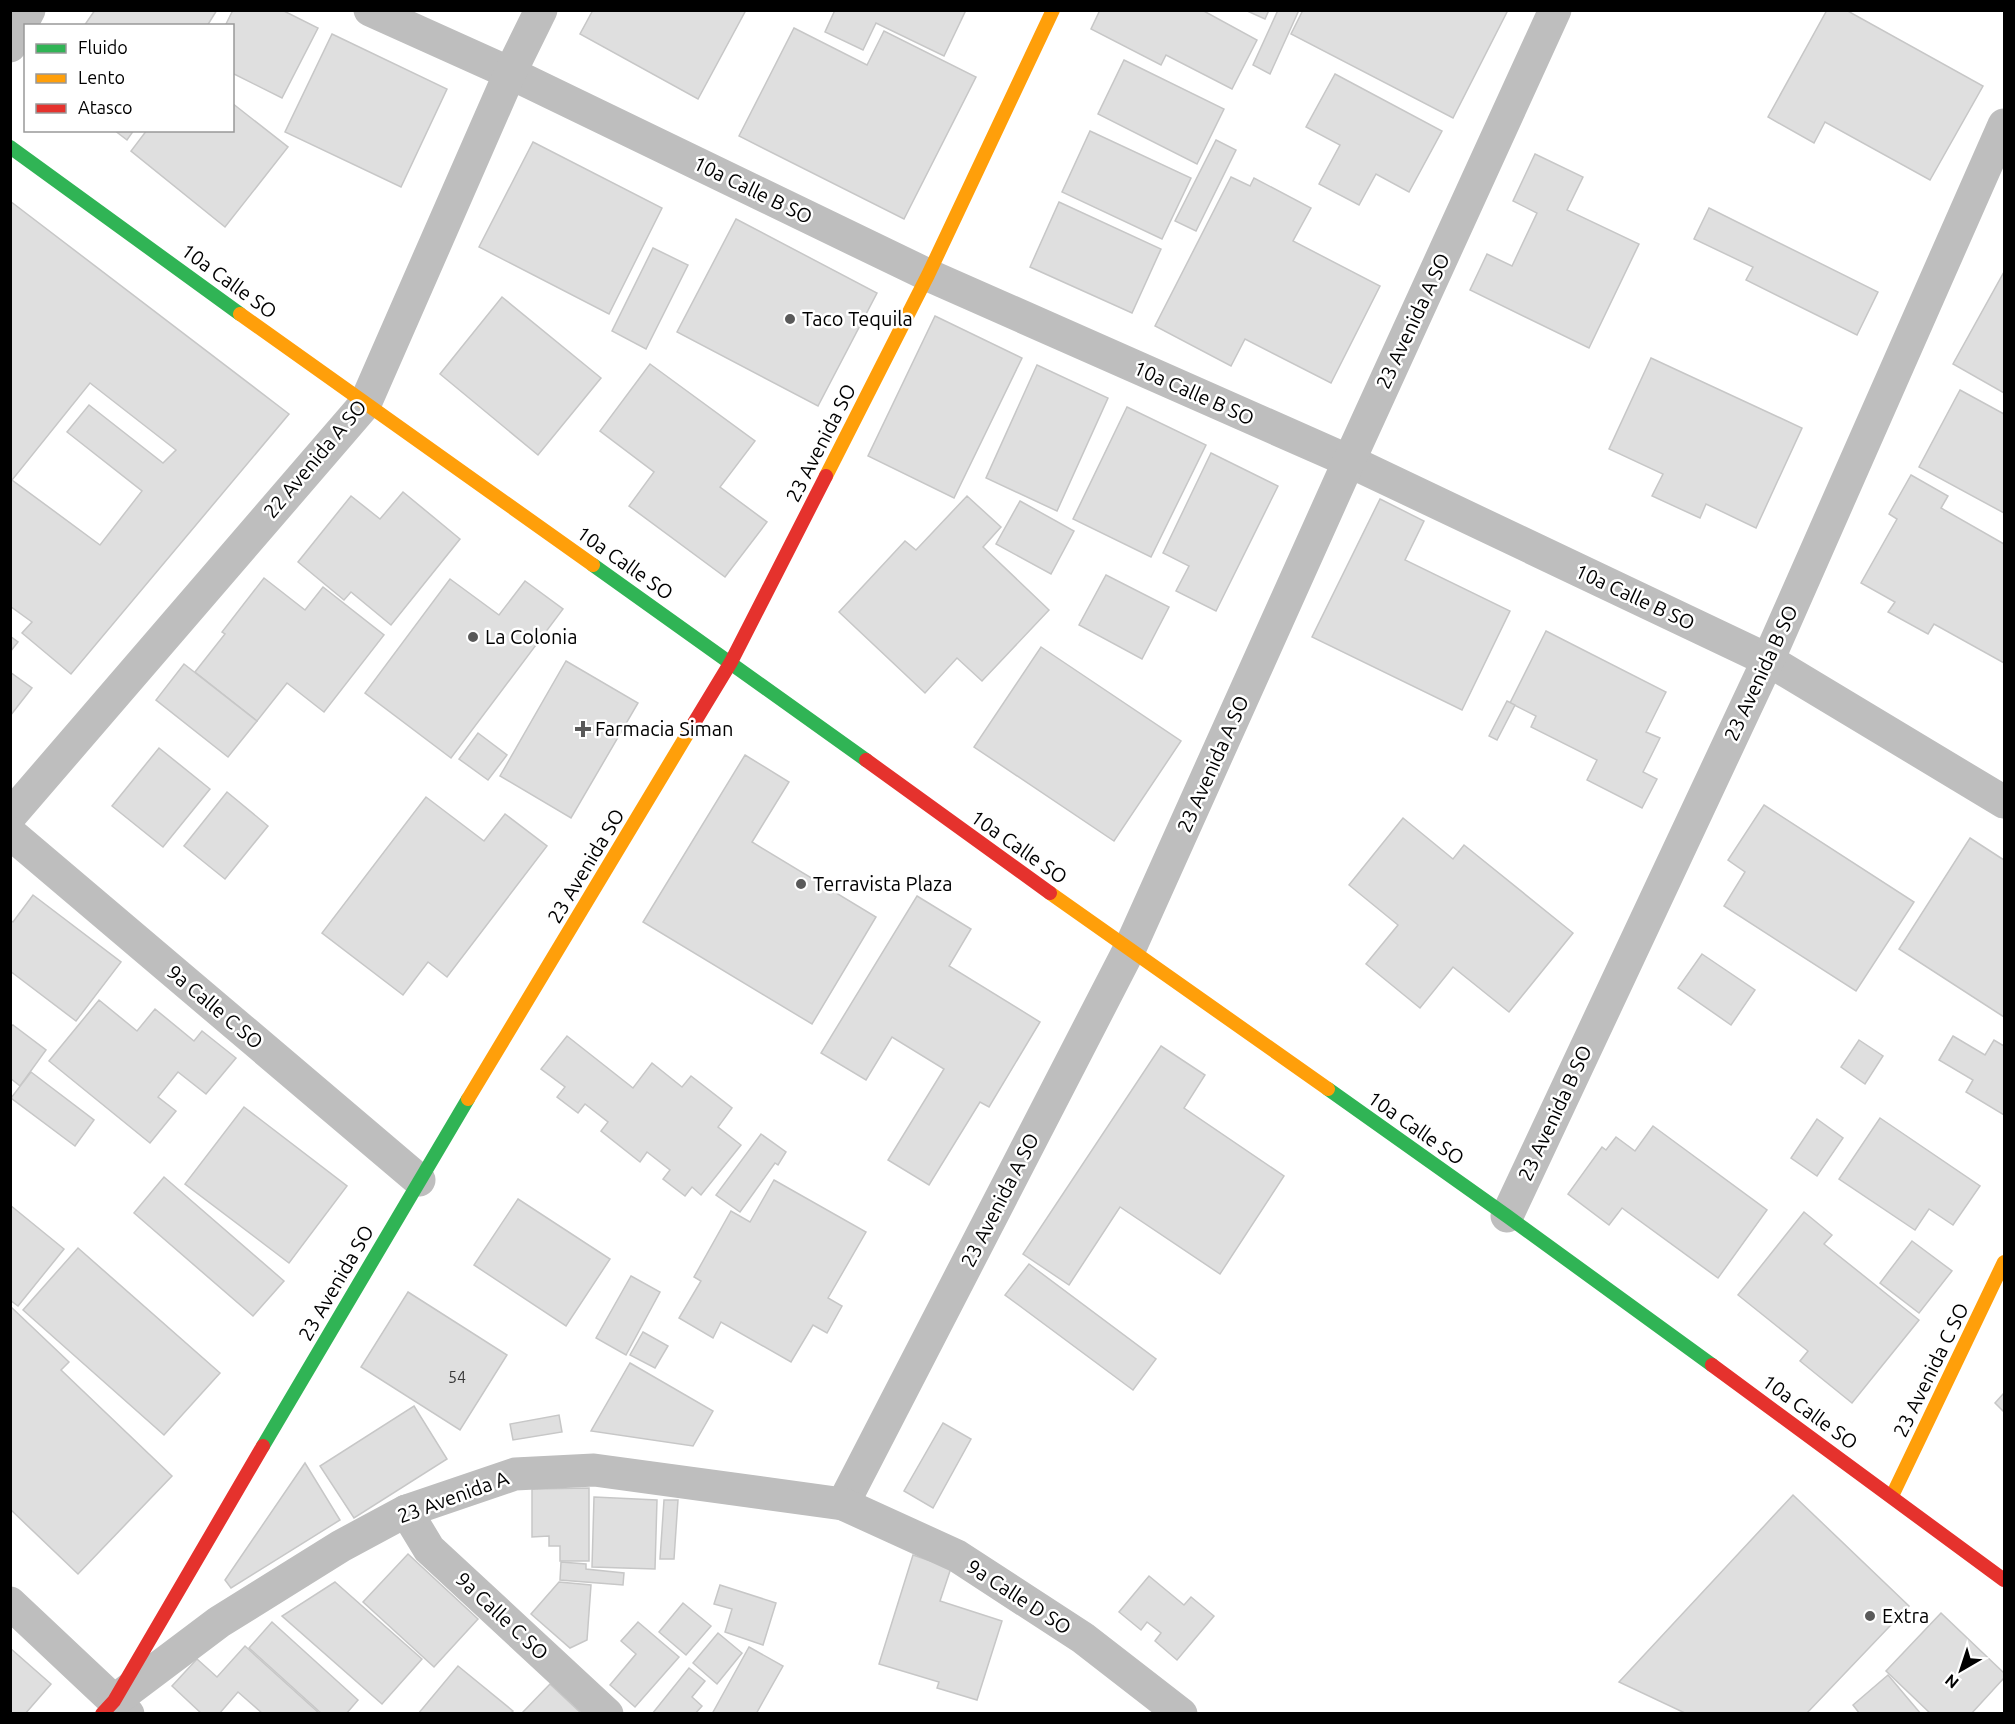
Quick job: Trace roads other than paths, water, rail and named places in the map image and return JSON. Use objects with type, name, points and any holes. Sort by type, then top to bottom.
[{"type":"street","points":[[10,46],[29,10]]},
{"type":"street","name":"10a Calle B SO","points":[[370,10],[510,73],[928,275],[1349,461],[1768,660],[2004,802]]},
{"type":"street","name":"22 Avenida A SO","points":[[10,816],[365,404],[510,73],[541,10]]},
{"type":"street","name":"23 Avenida SO","points":[[114,1709],[419,1180],[731,662],[928,275],[1053,10]]},
{"type":"street","name":"23 Avenida A SO","points":[[843,1504],[1130,948],[1555,10]]},
{"type":"street","name":"23 Avenida B SO","points":[[1507,1216],[1768,660],[2004,124]]},
{"type":"street","name":"10a Calle SO","points":[[10,147],[365,404],[731,662],[954,825],[1507,1216],[2004,1580]]},
{"type":"street","name":"9a Calle C SO","points":[[10,833],[419,1180]]},
{"type":"street","name":"23 Avenida C SO","points":[[1892,1496],[2004,1262]]},
{"type":"street","name":"23 Avenida A","points":[[114,1709],[219,1622],[341,1546],[406,1511],[515,1474],[594,1470],[843,1504]]},
{"type":"street","name":"9a Calle D SO","points":[[843,1504],[957,1556],[1083,1638],[1181,1713]]},
{"type":"street","name":"9a Calle C SO","points":[[406,1511],[429,1549],[607,1713]]},
{"type":"street","points":[[10,1603],[114,1709]]},
{"type":"place","name":"Taco Tequila","points":[[790,319]]},
{"type":"place","name":"La Colonia","points":[[473,637]]},
{"type":"place","name":"Farmacia Siman","points":[[583,729]]},
{"type":"place","name":"Terravista Plaza","points":[[801,884]]},
{"type":"place","name":"Extra","points":[[1870,1616]]}]
